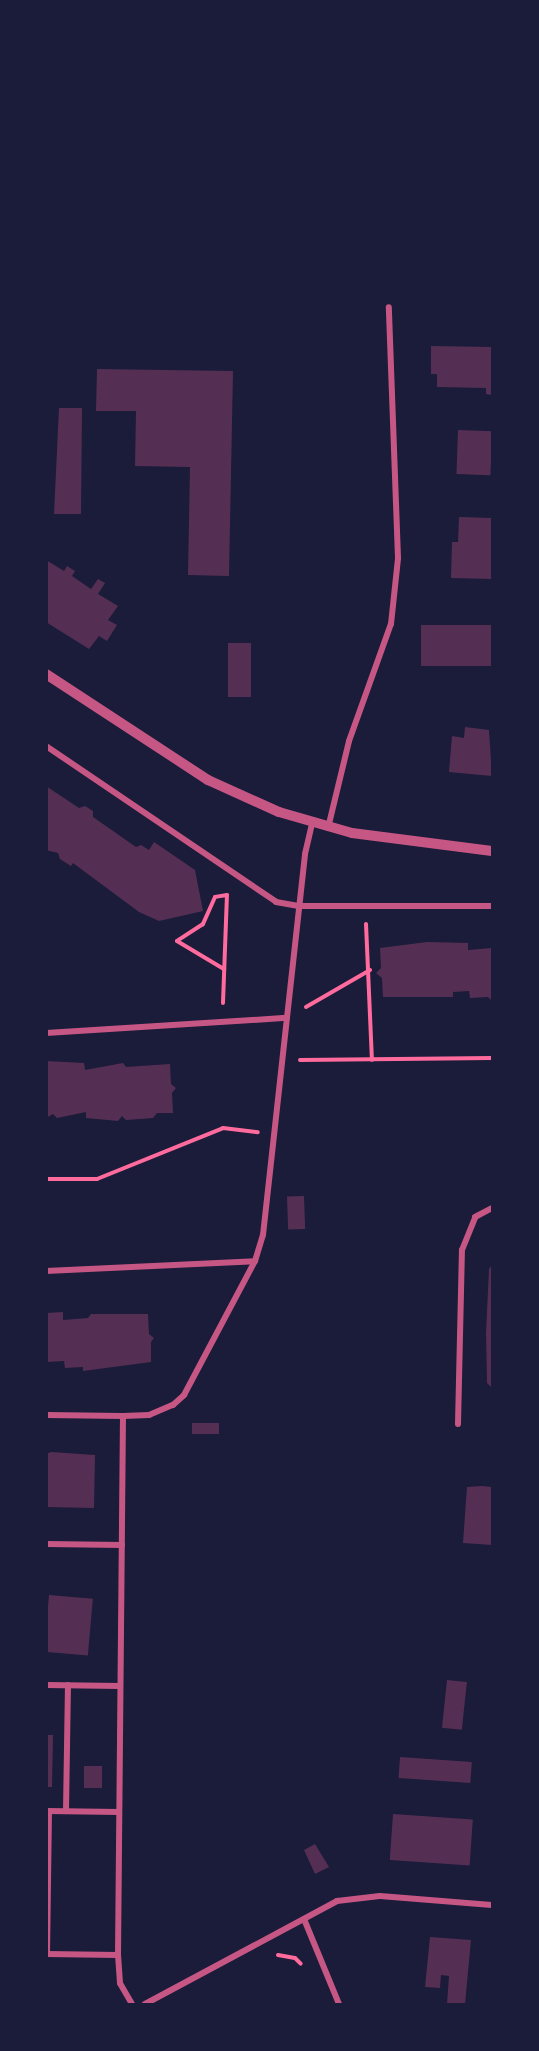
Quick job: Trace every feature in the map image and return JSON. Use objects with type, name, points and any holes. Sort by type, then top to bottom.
[{"type":"street","points":[[328,828],[349,741],[391,624],[398,558],[389,307]]},
{"type":"street","points":[[46,674],[208,780],[312,823],[328,828],[492,851]]},
{"type":"street","points":[[46,746],[266,897],[299,906],[492,906]]},
{"type":"street","points":[[46,1415],[149,1415],[173,1405],[184,1395],[255,1261],[263,1235],[299,906],[312,823]]},
{"type":"street","points":[[46,1033],[287,1018]]},
{"type":"street","points":[[458,1424],[462,1250],[476,1217],[492,1208]]},
{"type":"street","points":[[46,1271],[255,1261]]},
{"type":"street","points":[[123,1416],[118,1955],[120,1983],[132,2004]]},
{"type":"street","points":[[46,1544],[122,1545]]},
{"type":"street","points":[[46,1685],[120,1686]]},
{"type":"street","points":[[66,1811],[68,1685]]},
{"type":"street","points":[[118,1955],[47,1954],[48,1810],[119,1812]]},
{"type":"street","points":[[144,2004],[334,1902],[359,1897],[492,1905]]},
{"type":"street","points":[[304,1920],[339,2004]]},
{"type":"path","points":[[222,1022],[227,895],[215,897],[203,924],[177,941],[224,969]]},
{"type":"path","points":[[364,906],[370,970],[372,1060]]},
{"type":"path","points":[[287,1018],[370,970]]},
{"type":"path","points":[[281,1061],[492,1058]]},
{"type":"path","points":[[46,1179],[97,1179],[223,1128],[239,1130]]},
{"type":"building","points":[[431,346],[492,347],[492,395],[486,394],[486,388],[437,387],[437,374],[431,374]]},
{"type":"building","points":[[97,369],[233,371],[229,576],[188,575],[190,467],[135,466],[136,411],[96,411]]},
{"type":"building","points":[[59,408],[82,408],[81,514],[54,514]]},
{"type":"building","points":[[458,430],[492,431],[490,475],[456,474]]},
{"type":"building","points":[[459,517],[492,518],[492,579],[451,578],[452,542],[458,542]]},
{"type":"building","points":[[46,560],[64,571],[67,566],[75,571],[72,576],[91,589],[98,579],[105,583],[98,594],[118,606],[108,620],[117,625],[107,641],[99,636],[89,649],[46,622]]},
{"type":"building","points":[[421,625],[492,625],[492,666],[421,666]]},
{"type":"building","points":[[228,643],[251,643],[251,697],[228,697]]},
{"type":"building","points":[[465,727],[489,730],[492,776],[449,772],[452,736],[464,738]]},
{"type":"building","points":[[46,786],[79,808],[85,806],[93,811],[93,817],[136,847],[141,845],[149,850],[154,842],[195,870],[203,911],[159,921],[139,912],[73,863],[71,866],[60,859],[58,853],[46,850]]},
{"type":"building","points":[[427,942],[468,943],[468,950],[492,948],[492,1001],[488,997],[470,998],[469,991],[453,992],[453,997],[383,997],[382,978],[376,973],[381,968],[380,948]]},
{"type":"building","points":[[46,1061],[84,1063],[85,1070],[123,1063],[126,1067],[170,1064],[171,1084],[176,1088],[172,1093],[173,1113],[157,1113],[153,1118],[126,1120],[122,1116],[118,1121],[86,1118],[86,1112],[57,1118],[53,1114],[46,1118]]},
{"type":"building","points":[[304,1196],[305,1229],[288,1230],[287,1197]]},
{"type":"building","points":[[492,1265],[492,1388],[487,1383],[486,1333],[489,1269]]},
{"type":"building","points":[[63,1312],[63,1320],[88,1318],[91,1314],[148,1314],[149,1334],[154,1338],[151,1342],[151,1362],[83,1371],[83,1367],[65,1368],[64,1361],[46,1362],[46,1313]]},
{"type":"building","points":[[192,1423],[219,1423],[219,1434],[192,1434]]},
{"type":"building","points":[[51,1452],[95,1455],[94,1508],[46,1507],[46,1454]]},
{"type":"building","points":[[467,1487],[492,1487],[492,1545],[463,1543]]},
{"type":"building","points":[[49,1595],[93,1599],[88,1656],[46,1652]]},
{"type":"building","points":[[447,1680],[467,1682],[462,1730],[442,1728]]},
{"type":"building","points":[[46,1735],[53,1735],[52,1787],[46,1787]]},
{"type":"building","points":[[400,1757],[472,1762],[470,1783],[399,1778]]},
{"type":"building","points":[[84,1766],[102,1766],[102,1788],[84,1788]]},
{"type":"building","points":[[393,1814],[473,1820],[470,1865],[390,1860]]},
{"type":"building","points":[[315,1844],[329,1867],[315,1874],[304,1850]]},
{"type":"building","points":[[430,1937],[471,1940],[465,2004],[447,2004],[449,1976],[441,1975],[440,1988],[425,1987]]}]
